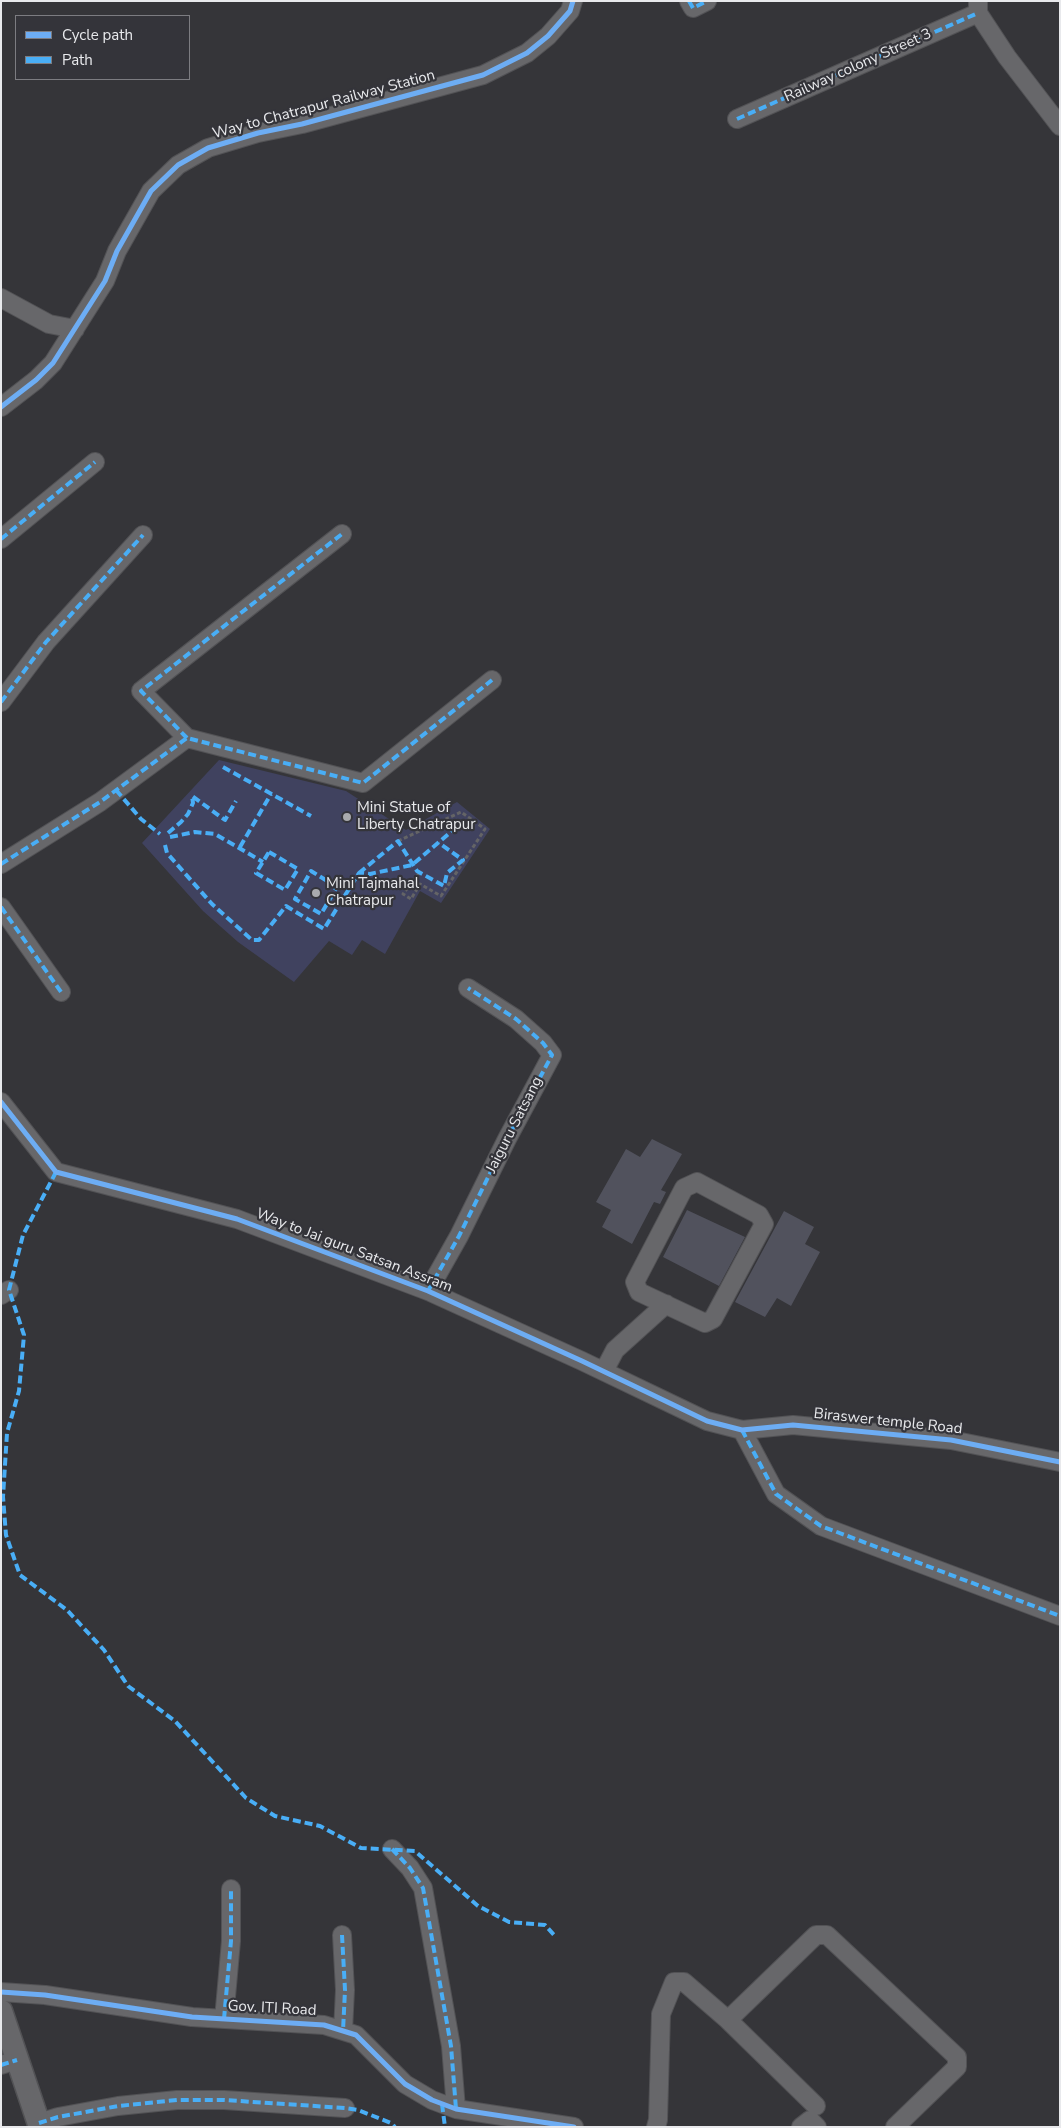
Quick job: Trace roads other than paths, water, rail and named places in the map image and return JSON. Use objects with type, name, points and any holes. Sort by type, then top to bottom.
[{"type":"street","name":"Way to Chatrapur Railway Station","points":[[1,407],[36,380],[53,363],[105,281],[117,251],[151,191],[178,165],[208,148],[258,133],[302,124],[484,75],[528,53],[548,36],[570,11],[574,1]]},
{"type":"street","points":[[689,1],[693,8],[707,1]]},
{"type":"street","points":[[978,7],[1007,57],[1060,126]]},
{"type":"street","name":"Railway colony Street 3","points":[[737,119],[978,7]]},
{"type":"street","points":[[1,298],[49,324],[75,329]]},
{"type":"street","points":[[1,539],[95,462]]},
{"type":"street","points":[[342,534],[141,691],[187,738],[363,783],[492,680]]},
{"type":"street","points":[[1,702],[46,642],[143,535]]},
{"type":"street","points":[[1,864],[100,802],[187,738]]},
{"type":"street","points":[[1,907],[61,992]]},
{"type":"street","name":"Jaiguru Satsang","points":[[428,1291],[459,1236],[507,1139],[552,1055],[543,1043],[516,1019],[468,988]]},
{"type":"street","name":"Way to Jai guru Satsan Assram","points":[[1,1102],[56,1172],[237,1219],[428,1291],[604,1371],[707,1421],[742,1430]]},
{"type":"street","points":[[697,1182],[759,1215],[764,1224],[713,1319],[705,1323],[666,1304],[640,1292],[635,1282],[684,1188],[697,1182]]},
{"type":"street","points":[[604,1371],[615,1350],[666,1304]]},
{"type":"street","name":"Biraswer temple Road","points":[[742,1430],[793,1425],[941,1439],[1060,1462]]},
{"type":"street","points":[[742,1430],[776,1494],[821,1526],[1060,1616]]},
{"type":"street","points":[[392,1849],[410,1868],[423,1888],[451,2046],[456,2109]]},
{"type":"street","points":[[224,2019],[231,1941],[231,1889]]},
{"type":"street","points":[[342,1935],[345,1990],[343,2031]]},
{"type":"street","points":[[728,2020],[816,1935],[827,1935],[957,2057],[957,2067],[895,2127]]},
{"type":"street","points":[[656,2127],[658,2120],[661,2014],[674,1982],[684,1982],[728,2020],[816,2106]]},
{"type":"street","name":"Gov. ITI Road","points":[[1,1992],[45,1995],[192,2017],[324,2025],[356,2035],[405,2084],[432,2100],[456,2109],[574,2127]]},
{"type":"street","points":[[1,2011],[9,2062],[40,2125],[58,2117],[118,2106],[177,2100],[224,2100],[345,2108]]},
{"type":"street","points":[[801,2127],[810,2120],[817,2127]]},
{"type":"place","name":"Mini Statue of Liberty Chatrapur","points":[[347,817]]},
{"type":"place","name":"Mini Tajmahal Chatrapur","points":[[316,893]]}]
